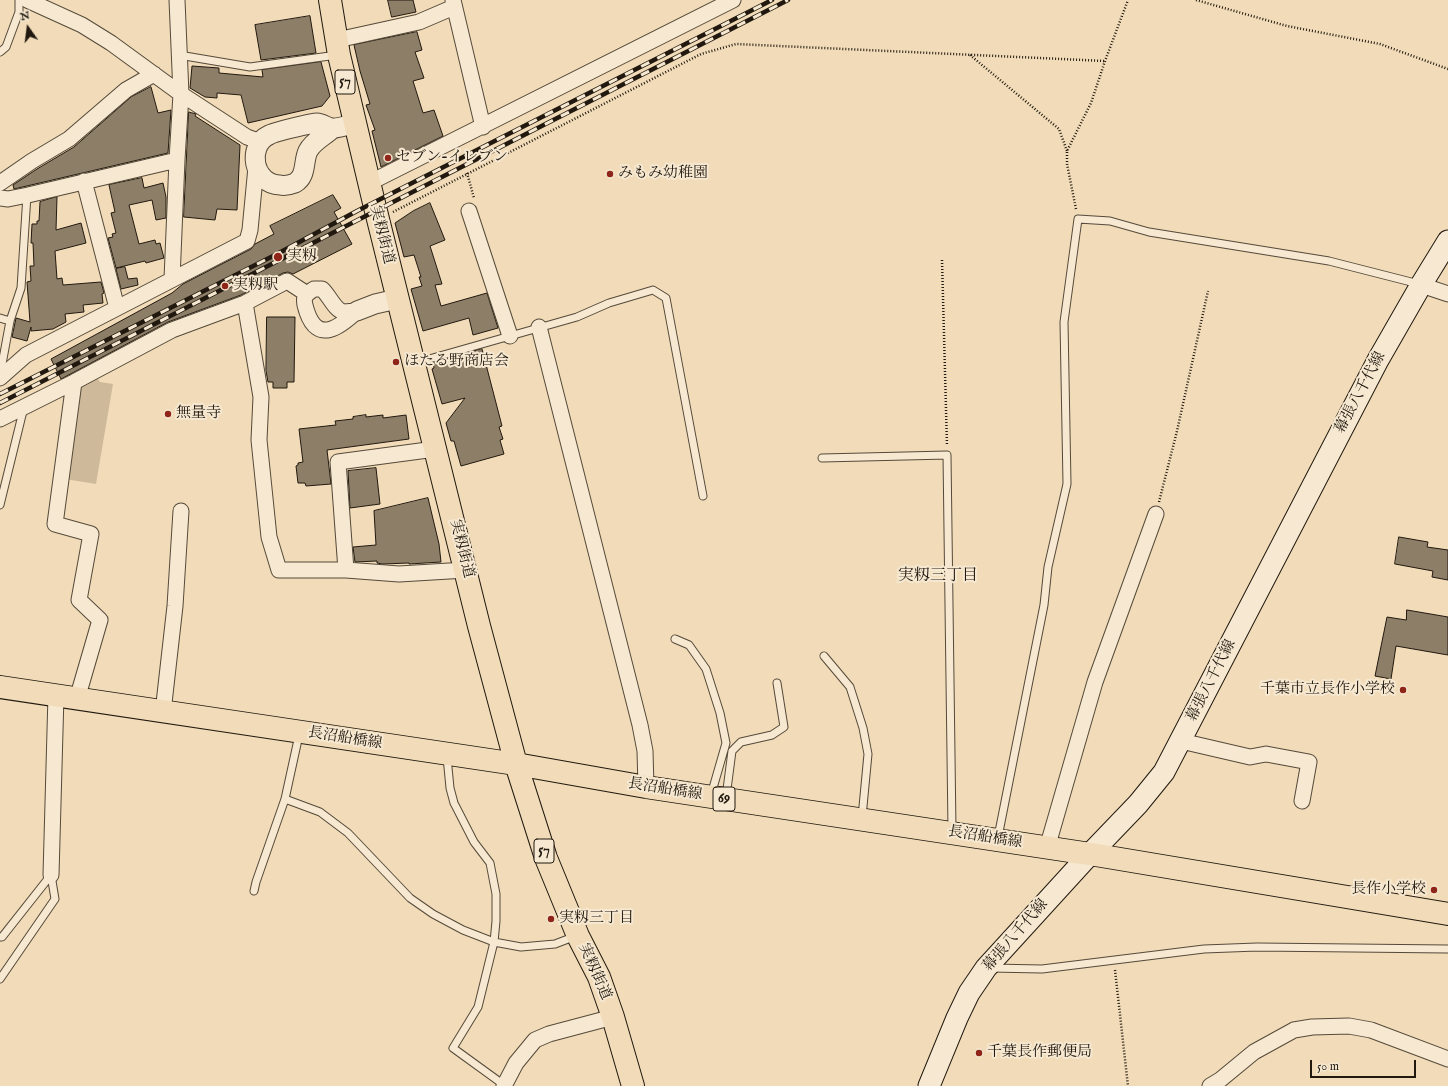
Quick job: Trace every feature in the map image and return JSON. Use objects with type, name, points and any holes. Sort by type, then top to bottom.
[{"type":"main road","name":"実籾街道","points":[[330,0],[338,47],[369,184],[479,626],[516,764],[546,858],[578,936],[599,977],[613,1017],[633,1086]]},
{"type":"main road","name":"幕張八千代線","points":[[930,1086],[957,1018],[970,993],[986,968],[1090,854],[1138,804],[1164,772],[1378,360],[1448,241]]},
{"type":"main road","name":"長沼船橋線","points":[[0,687],[516,764],[646,787],[1090,854],[1448,914]]},
{"type":"street","points":[[27,0],[82,25],[112,43],[181,94],[247,137],[261,142]]},
{"type":"street","points":[[172,279],[181,94],[177,0]]},
{"type":"street","points":[[369,184],[482,127],[707,6],[733,0]]},
{"type":"street","points":[[338,47],[419,22],[456,2],[482,127]]},
{"type":"street","points":[[0,183],[32,161],[69,139],[126,90],[154,74]]},
{"type":"street","points":[[0,376],[26,355],[247,241],[250,230],[256,167],[256,151],[261,142],[269,135],[316,123],[333,128],[355,123]]},
{"type":"street","points":[[256,167],[260,175],[268,182],[287,186],[294,183],[300,179],[304,171],[308,152],[312,145],[333,128]]},
{"type":"street","points":[[0,198],[28,195],[177,160]]},
{"type":"street","points":[[84,181],[117,308]]},
{"type":"street","points":[[469,211],[510,336]]},
{"type":"street","points":[[0,419],[172,330],[245,303],[287,281],[307,294]]},
{"type":"street","points":[[1421,285],[1448,294]]},
{"type":"street","points":[[357,311],[347,320],[323,331],[318,329],[311,322],[304,301],[305,296],[314,289],[322,289],[326,292],[336,308],[343,312],[357,311],[375,304],[397,299]]},
{"type":"street","points":[[245,303],[261,397],[259,440],[270,537],[279,570],[346,570],[399,574],[466,570]]},
{"type":"street","points":[[539,327],[640,725],[645,751],[646,787]]},
{"type":"street","points":[[74,382],[55,524],[91,534],[79,600],[100,620],[77,699]]},
{"type":"street","points":[[346,570],[338,462],[435,449]]},
{"type":"street","points":[[163,712],[175,606],[181,511]]},
{"type":"street","points":[[1047,848],[1095,682],[1156,514]]},
{"type":"street","points":[[51,875],[56,695]]},
{"type":"street","points":[[1181,741],[1250,758],[1266,754],[1309,762],[1302,801]]},
{"type":"street","points":[[504,1085],[516,1063],[535,1040],[549,1034],[613,1017]]},
{"type":"street","points":[[1210,1086],[1220,1080],[1254,1052],[1294,1030],[1312,1027],[1349,1026],[1371,1030],[1448,1059]]},
{"type":"lane","points":[[0,52],[6,47],[14,26],[19,12],[19,0]]},
{"type":"lane","points":[[179,55],[250,67],[338,47]]},
{"type":"lane","points":[[0,376],[10,321],[21,288],[28,195]]},
{"type":"lane","points":[[998,840],[1044,605],[1048,567],[1067,484],[1064,322],[1078,219],[1110,221],[1149,232],[1329,261],[1421,285]]},
{"type":"lane","points":[[413,363],[577,317],[609,303],[653,290],[666,298],[703,496]]},
{"type":"lane","points":[[0,318],[10,321]]},
{"type":"lane","points":[[0,505],[24,407]]},
{"type":"lane","points":[[822,458],[947,455],[952,833]]},
{"type":"lane","points":[[675,639],[689,645],[706,669],[720,714],[726,743],[718,798]]},
{"type":"lane","points":[[824,656],[850,687],[863,728],[868,754],[862,819]]},
{"type":"lane","points":[[718,798],[732,751],[741,742],[772,735],[784,727],[777,683]]},
{"type":"lane","points":[[254,891],[285,799],[300,732]]},
{"type":"lane","points":[[446,754],[450,788],[454,803],[474,842],[490,863],[496,894],[494,942],[478,1007],[453,1048],[504,1085]]},
{"type":"lane","points":[[285,799],[320,812],[348,833],[410,898],[433,914],[463,930],[494,942],[521,947],[555,944],[578,936]]},
{"type":"lane","points":[[0,937],[2,937],[51,875]]},
{"type":"lane","points":[[0,979],[55,899],[51,875]]},
{"type":"lane","points":[[986,968],[1042,970],[1204,949],[1257,947],[1448,949]]},
{"type":"path","points":[[1067,151],[1092,103],[1105,61],[1128,0]]},
{"type":"path","points":[[1196,0],[1287,26],[1380,44],[1448,69]]},
{"type":"path","points":[[387,214],[701,54],[736,44],[1105,61]]},
{"type":"path","points":[[970,55],[1059,129],[1067,151],[1067,164],[1078,219]]},
{"type":"path","points":[[467,174],[477,209],[469,211]]},
{"type":"path","points":[[942,260],[947,455]]},
{"type":"path","points":[[1156,514],[1208,291]]},
{"type":"path","points":[[1114,960],[1128,1086]]},
{"type":"shaded area","points":[[95,375],[100,382],[113,384],[96,484],[65,479],[78,384]]},
{"type":"building","points":[[388,0],[413,0],[416,12],[392,17]]},
{"type":"building","points":[[310,16],[316,53],[261,60],[255,25]]},
{"type":"building","points":[[417,32],[422,50],[415,52],[424,78],[413,81],[423,113],[434,110],[443,136],[381,167],[372,131],[375,130],[366,105],[370,104],[354,45]]},
{"type":"building","points":[[321,62],[330,96],[322,106],[248,123],[241,95],[217,93],[217,98],[205,97],[190,88],[192,66],[219,68],[219,73],[263,77],[262,70]]},
{"type":"building","points":[[151,87],[158,113],[171,110],[168,153],[14,189],[13,185],[74,147],[131,97]]},
{"type":"building","points":[[189,112],[196,114],[195,116],[240,145],[237,210],[217,209],[215,220],[184,217]]},
{"type":"building","points":[[142,178],[144,188],[163,183],[166,197],[166,218],[156,220],[152,200],[129,205],[139,244],[155,240],[156,244],[160,243],[164,258],[146,263],[145,261],[116,268],[108,238],[113,237],[112,234],[116,233],[111,213],[115,212],[109,185]]},
{"type":"building","name":"実籾駅","points":[[333,195],[341,208],[334,212],[352,244],[293,274],[288,272],[283,273],[241,295],[168,322],[61,379],[51,359],[172,293],[183,284],[251,249],[255,244],[274,234],[270,226]]},
{"type":"building","points":[[57,197],[56,230],[81,223],[86,243],[55,251],[57,279],[62,278],[63,285],[101,282],[104,293],[102,294],[103,303],[83,305],[84,312],[65,314],[66,322],[53,329],[31,331],[31,327],[27,341],[12,337],[16,318],[30,322],[27,282],[31,281],[30,266],[34,266],[33,243],[31,243],[32,224],[37,224],[37,221],[39,221],[40,202]]},
{"type":"building","points":[[430,203],[445,240],[430,246],[442,284],[435,285],[441,306],[487,293],[498,328],[473,335],[469,318],[423,331],[411,289],[422,286],[419,277],[421,277],[414,255],[404,257],[395,223],[413,211]]},
{"type":"building","points":[[125,267],[128,279],[137,278],[138,285],[121,289],[116,269]]},
{"type":"building","points":[[267,317],[295,317],[294,382],[287,382],[287,388],[273,388],[273,382],[268,382],[266,371]]},
{"type":"building","points":[[482,349],[502,426],[499,427],[503,439],[500,440],[504,454],[461,466],[454,441],[451,441],[446,423],[465,398],[442,404],[432,369],[434,368],[433,363]]},
{"type":"building","points":[[366,415],[366,417],[383,415],[383,418],[406,415],[409,439],[327,450],[331,484],[306,486],[305,483],[298,483],[296,466],[298,463],[303,462],[299,429],[336,425],[335,421],[353,419],[353,417]]},
{"type":"building","points":[[376,468],[380,504],[350,508],[348,471]]},
{"type":"building","points":[[428,498],[439,544],[441,562],[382,564],[377,563],[377,561],[355,562],[353,547],[376,545],[374,511]]},
{"type":"building","points":[[1399,537],[1428,542],[1427,547],[1448,550],[1448,580],[1432,577],[1433,571],[1395,564]]},
{"type":"building","points":[[1407,610],[1448,617],[1448,655],[1396,646],[1391,679],[1375,676],[1387,617],[1406,620]]},
{"type":"railway","points":[[0,394],[277,254],[357,211],[772,0]]},
{"type":"railway","points":[[0,403],[788,0]]},
{"type":"place","name":"セブン-イレブン","points":[[388,158]]},
{"type":"place","name":"みもみ幼稚園","points":[[610,174]]},
{"type":"place","name":"実籾","points":[[278,257]]},
{"type":"place","name":"実籾駅","points":[[225,286]]},
{"type":"place","name":"ほたる野商店会","points":[[396,362]]},
{"type":"place","name":"無量寺","points":[[168,414]]},
{"type":"place","name":"千葉市立長作小学校","points":[[1403,690]]},
{"type":"place","name":"長作小学校","points":[[1434,890]]},
{"type":"place","name":"実籾三丁目","points":[[551,919]]},
{"type":"place","name":"千葉長作郵便局","points":[[979,1053]]},
{"type":"district","name":"実籾三丁目","points":[[938,577]]}]
